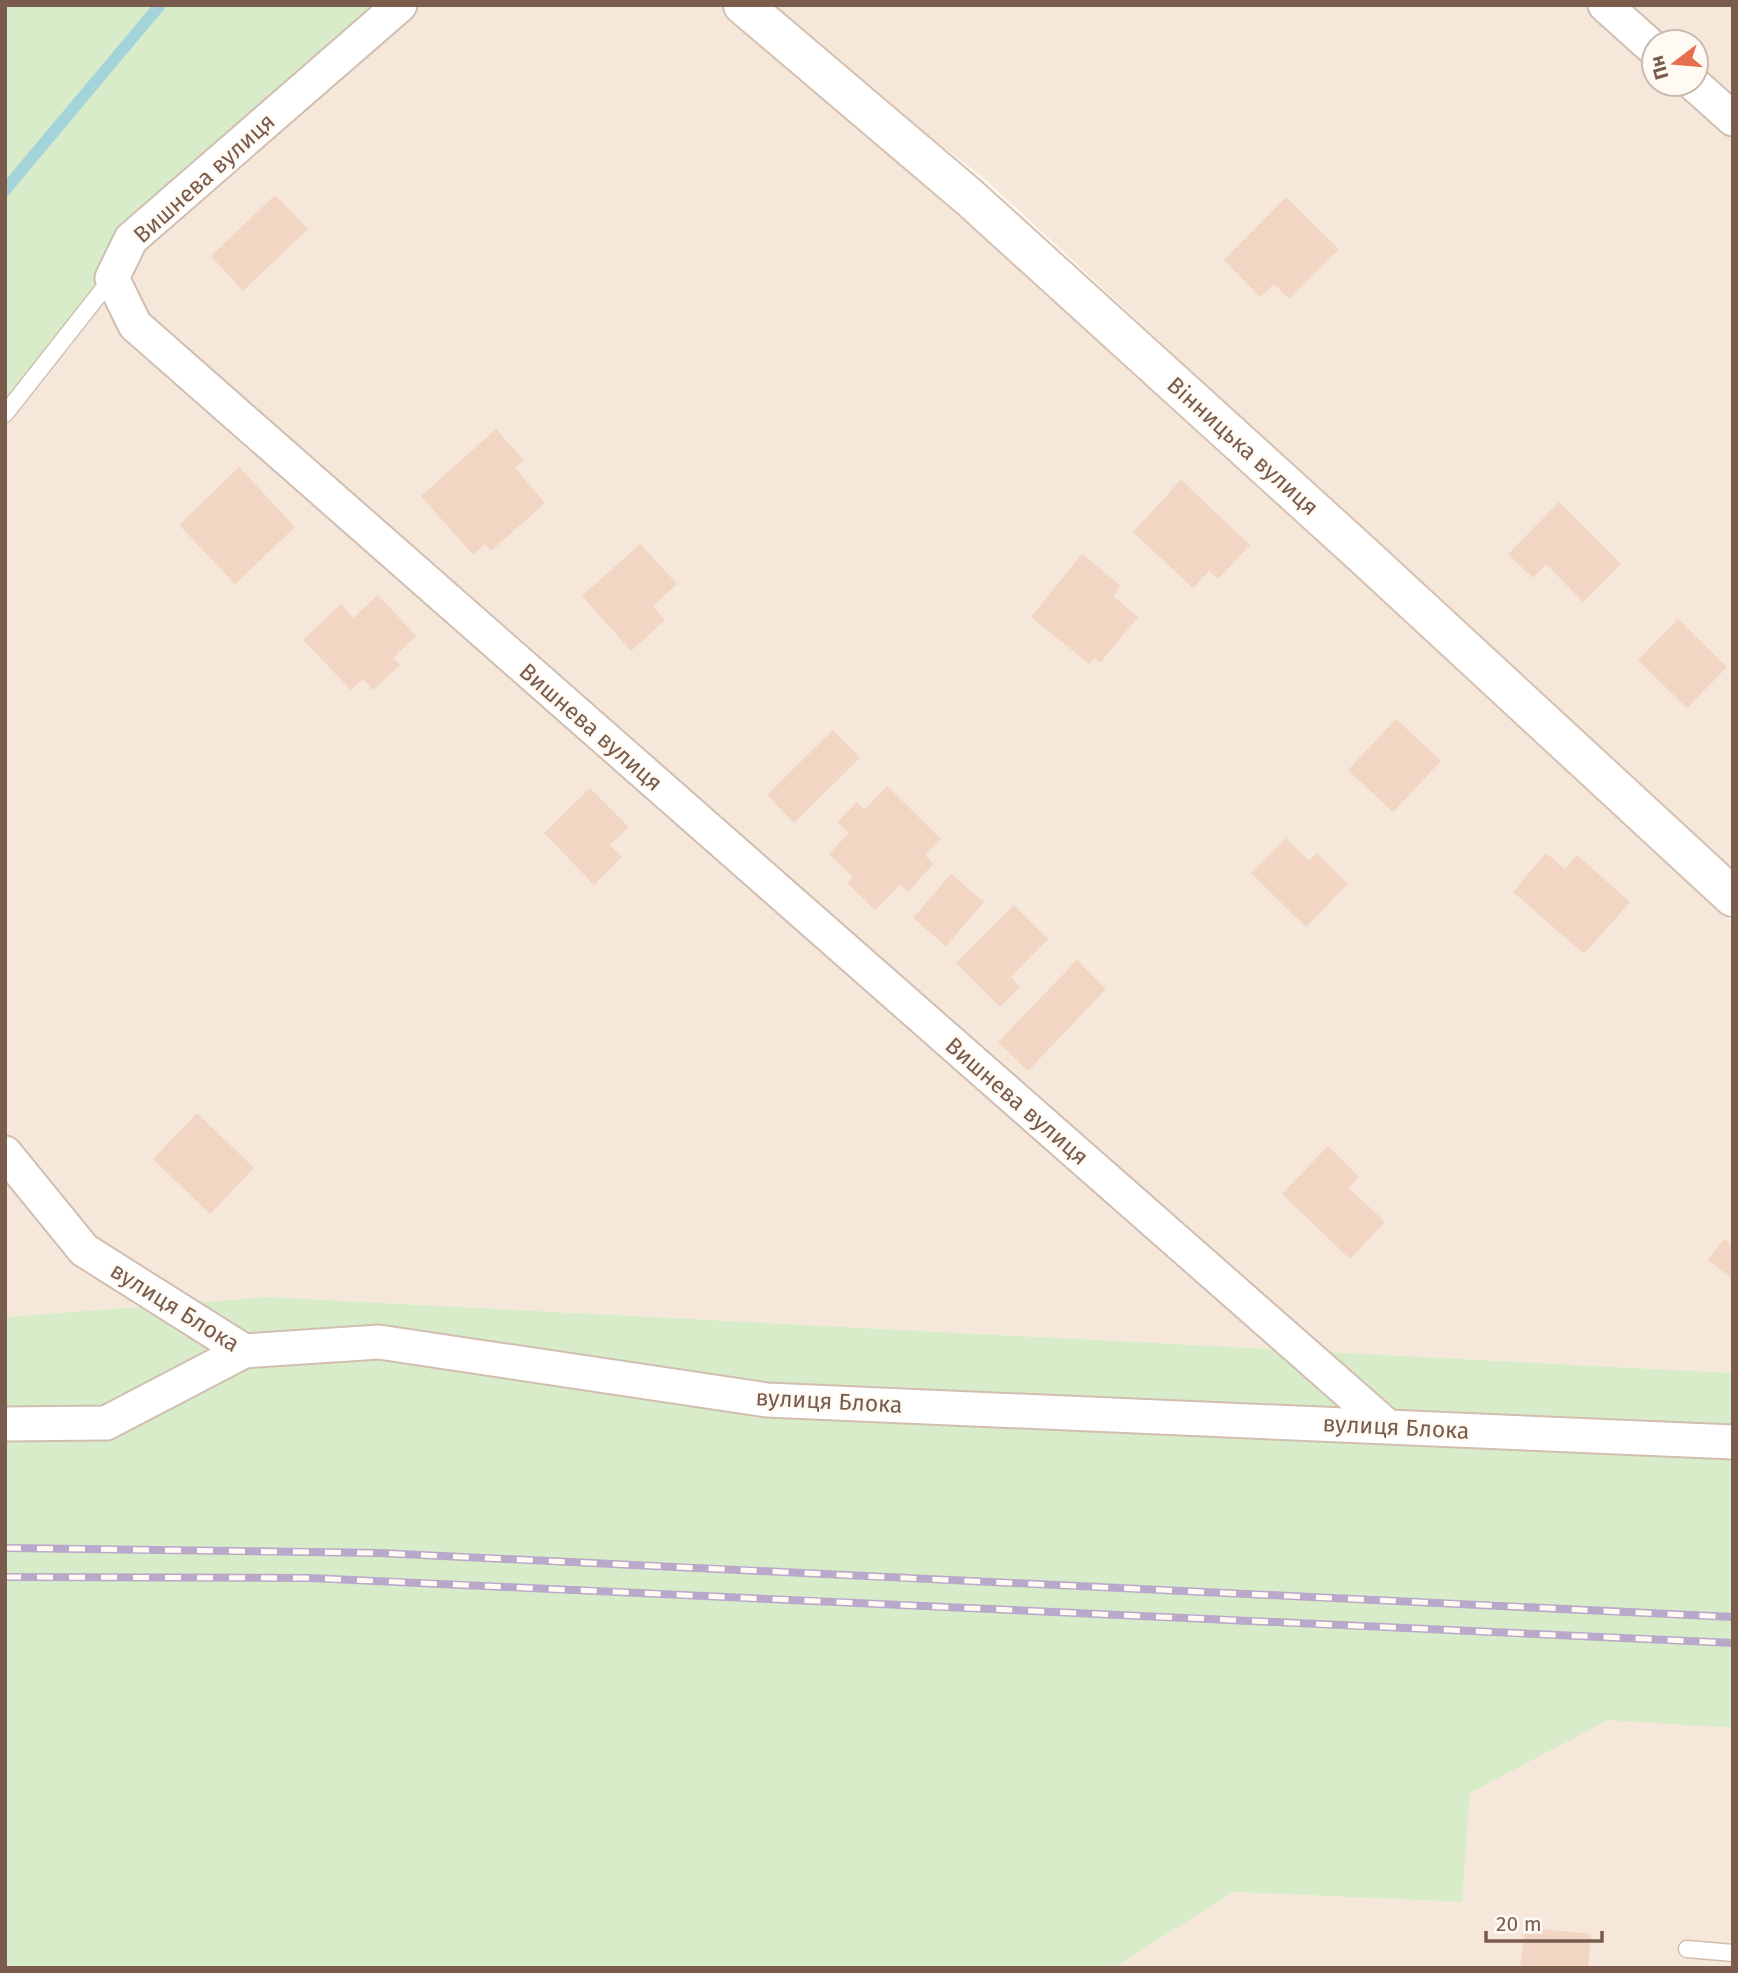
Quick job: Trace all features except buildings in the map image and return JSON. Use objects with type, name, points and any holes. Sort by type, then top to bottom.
[{"type":"street","name":"Вишнева вулиця","points":[[400,5],[131,239],[112,278],[135,325],[1387,1426]]},
{"type":"street","name":"Вінницька вулиця","points":[[743,5],[969,197],[1362,554],[1733,897]]},
{"type":"street","points":[[1605,5],[1640,36]]},
{"type":"street","points":[[1709,98],[1733,119]]},
{"type":"street","name":"вулиця Блока","points":[[5,1153],[85,1250],[244,1352],[379,1342],[767,1400],[1733,1442]]},
{"type":"street","points":[[5,1424],[106,1423],[244,1352]]},
{"type":"lane","points":[[5,414],[112,278]]},
{"type":"lane","points":[[1687,1949],[1733,1953]]},
{"type":"shaded area","points":[[400,5],[732,5],[1352,567],[1733,923],[1733,1373],[268,1297],[5,1317],[5,414],[112,278]]},
{"type":"shaded area","points":[[759,5],[1733,5],[1733,874],[985,179]]},
{"type":"shaded area","points":[[1608,1719],[1733,1728],[1733,1968],[1114,1968],[1233,1892],[1461,1902],[1470,1793]]},
{"type":"green space","points":[[5,5],[400,5],[132,239],[5,414]]},
{"type":"green space","points":[[268,1297],[1733,1373],[1733,1728],[1608,1720],[1470,1793],[1462,1902],[1233,1892],[1114,1968],[5,1968],[5,1317]]},
{"type":"waterway","points":[[5,190],[160,5]]},
{"type":"railway","points":[[5,1548],[379,1553],[1733,1617]]},
{"type":"railway","points":[[5,1577],[310,1578],[1733,1643]]}]
